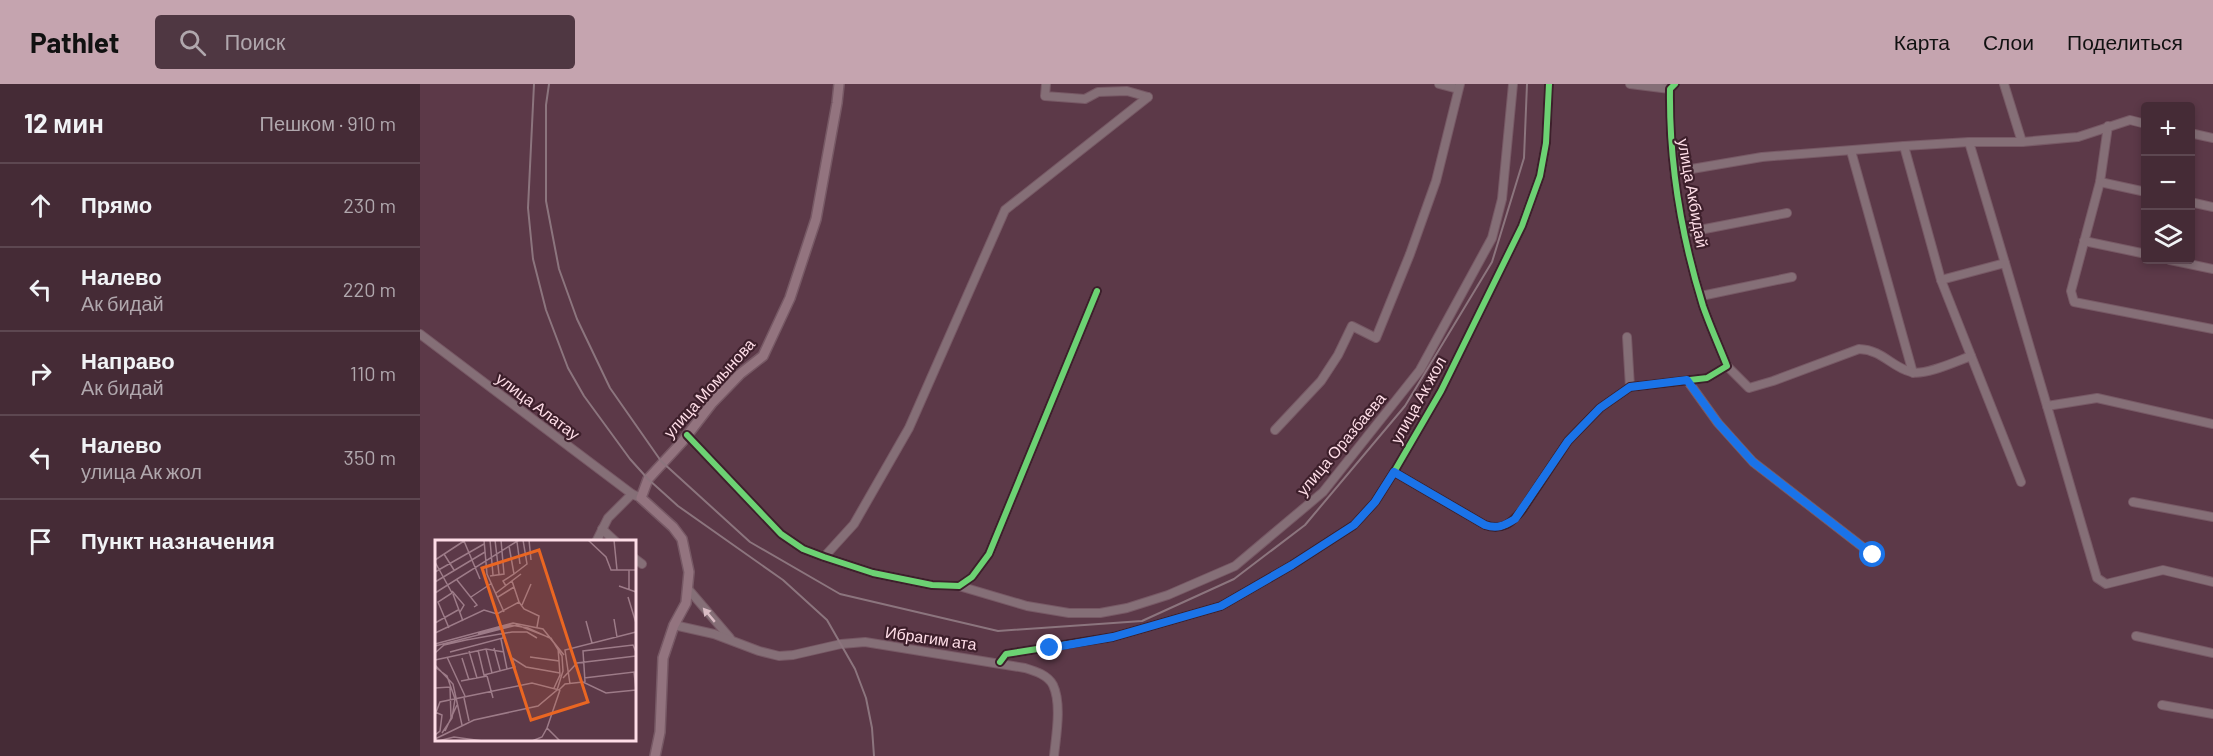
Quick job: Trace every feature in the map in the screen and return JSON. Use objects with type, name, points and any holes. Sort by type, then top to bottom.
[{"type":"main road","name":"улица Момынова","points":[[641,498],[648,479],[712,404],[740,374],[763,356],[790,298],[816,219],[839,84]]},
{"type":"main road","points":[[641,498],[674,527],[682,538],[689,572],[687,603],[674,625],[662,670],[660,732],[655,756]]},
{"type":"street","points":[[824,557],[854,524],[909,428],[1005,210],[1148,97],[1126,91],[1098,93],[1085,99],[1045,96],[1046,84]]},
{"type":"street","points":[[1275,430],[1321,381],[1353,326],[1376,338],[1410,254],[1436,180],[1459,86],[1439,84]]},
{"type":"street","name":"улица Оразбаева","points":[[687,435],[781,534],[803,549],[824,557],[873,573],[932,585],[959,586],[1027,606],[1069,613],[1100,613],[1127,608],[1168,595],[1235,566],[1323,492],[1420,370],[1492,238],[1502,199],[1513,84]]},
{"type":"street","name":"улица Ак жол","points":[[1000,662],[1006,654],[1113,637],[1221,606],[1292,565],[1354,525],[1375,502],[1441,390],[1522,226],[1540,176],[1546,143],[1549,84]]},
{"type":"street","points":[[1630,84],[1672,86]]},
{"type":"street","points":[[2004,84],[2022,142]]},
{"type":"street","name":"улица Акбидай","points":[[1672,86],[1669,132],[1684,233],[1703,307],[1727,366]]},
{"type":"street","points":[[1674,172],[1762,157],[1904,146],[2022,142],[2078,137],[2130,120],[2141,123]]},
{"type":"street","points":[[2109,126],[2100,182],[2071,291],[2074,302],[2213,329]]},
{"type":"street","points":[[2195,135],[2213,138]]},
{"type":"street","points":[[1969,142],[2097,578],[2106,584],[2163,570],[2213,582]]},
{"type":"street","points":[[1904,146],[1941,280],[2021,482]]},
{"type":"street","points":[[1851,151],[1913,373]]},
{"type":"street","points":[[2100,182],[2141,191]]},
{"type":"street","points":[[2195,203],[2213,207]]},
{"type":"street","points":[[1684,233],[1787,213]]},
{"type":"street","points":[[2084,241],[2141,253]]},
{"type":"street","points":[[1941,280],[2005,262]]},
{"type":"street","points":[[2189,264],[2213,269]]},
{"type":"street","points":[[1701,297],[1792,277]]},
{"type":"street","points":[[959,586],[972,577],[988,554],[1097,291]]},
{"type":"street","name":"улица Алатау","points":[[420,334],[632,494],[641,498]]},
{"type":"street","points":[[1627,337],[1630,387]]},
{"type":"street","points":[[1394,472],[1485,525],[1495,528],[1515,519],[1568,441],[1600,408],[1630,387],[1707,378],[1727,366],[1745,385],[1754,388],[1859,349],[1869,349],[1881,354],[1913,373],[1971,356]]},
{"type":"street","points":[[1687,380],[1718,423],[1753,462],[1873,555]]},
{"type":"street","points":[[2047,406],[2097,398],[2213,424]]},
{"type":"street","points":[[597,540],[608,518],[632,494]]},
{"type":"street","points":[[2133,502],[2213,517]]},
{"type":"street","points":[[602,529],[614,540]]},
{"type":"street","points":[[636,560],[642,564]]},
{"type":"street","points":[[689,590],[731,639]]},
{"type":"street","name":"Ибрагим ата","points":[[674,625],[731,639],[759,651],[779,656],[841,644],[865,642],[1000,662],[1025,668],[1042,674],[1053,685],[1058,713],[1054,756]]},
{"type":"street","points":[[2136,636],[2213,653]]},
{"type":"street","points":[[2162,705],[2213,714]]},
{"type":"railway","points":[[534,84],[528,208],[533,259],[546,310],[568,368],[584,396],[630,459],[648,479],[678,506],[783,580],[827,620],[855,669],[866,698],[872,728],[874,756]]},
{"type":"railway","points":[[549,84],[546,105],[546,201],[559,269],[577,319],[610,388],[661,461],[750,542],[840,594],[998,631],[1142,621],[1234,579],[1305,525],[1405,406],[1492,262],[1524,158],[1527,84]]},
{"type":"cycle path","points":[[1000,662],[1006,654],[1113,637],[1221,606],[1292,565],[1354,525],[1375,502],[1441,391],[1522,226],[1540,176],[1546,143],[1549,84]]},
{"type":"cycle path","points":[[1394,472],[1485,525],[1491,527],[1506,525],[1522,510],[1568,441],[1600,408],[1630,387],[1707,378],[1727,366],[1703,306],[1695,279],[1678,199],[1670,117],[1670,89],[1675,84]]},
{"type":"cycle path","points":[[687,435],[781,534],[803,549],[873,573],[932,585],[959,586],[972,577],[989,554],[1097,291]]},
{"type":"route","points":[[1050,648],[1113,637],[1221,606],[1292,565],[1354,525],[1375,502],[1394,472],[1485,525],[1495,528],[1504,525],[1515,519],[1568,441],[1600,408],[1630,387],[1651,384],[1687,380],[1718,423],[1753,462],[1873,555]]}]
